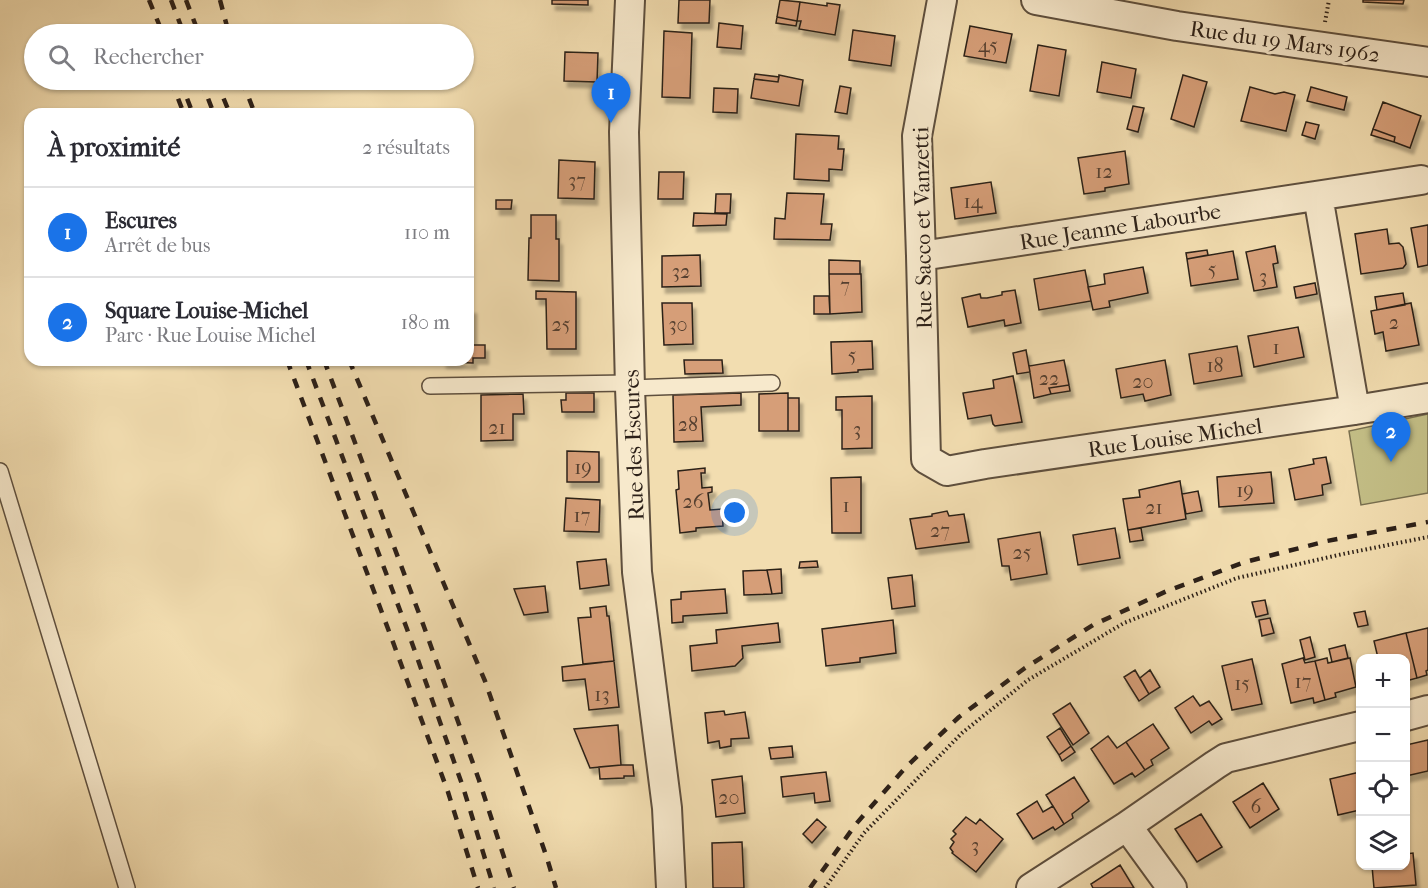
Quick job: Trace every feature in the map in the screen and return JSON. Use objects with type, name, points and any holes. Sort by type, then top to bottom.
[{"type":"street","name":"Rue des Escures","points":[[630,0],[624,132],[637,572],[667,807],[670,888]]},
{"type":"street","name":"Rue Sacco et Vanzetti","points":[[926,459],[917,136],[942,0]]},
{"type":"street","name":"Rue du 19 Mars 1962","points":[[1036,0],[1177,26],[1428,62]]},
{"type":"street","name":"Rue Jeanne Labourbe","points":[[921,256],[1420,180]]},
{"type":"street","points":[[1318,196],[1354,410]]},
{"type":"street","name":"Rue Louise Michel","points":[[926,459],[947,471],[1428,398]]},
{"type":"street","points":[[1410,715],[1428,710]]},
{"type":"street","points":[[1031,888],[1226,758],[1356,727]]},
{"type":"street","points":[[1127,826],[1172,888]]},
{"type":"lane","points":[[430,386],[772,384]]},
{"type":"lane","points":[[0,471],[127,888]]},
{"type":"path","points":[[825,888],[864,833],[962,733],[1028,680],[1124,622],[1237,578],[1428,537]]},
{"type":"shaded area","points":[[1428,414],[1428,493],[1361,505],[1349,431]]},
{"type":"building","points":[[552,0],[588,0],[588,5],[552,4]]},
{"type":"building","points":[[679,0],[710,0],[709,23],[678,23]]},
{"type":"building","points":[[780,0],[800,2],[797,21],[777,17]]},
{"type":"building","points":[[1363,0],[1404,0],[1403,4],[1363,2]]},
{"type":"building","points":[[800,2],[827,6],[827,3],[840,5],[835,35],[799,29],[801,21],[797,21]]},
{"type":"building","points":[[777,17],[797,21],[796,26],[776,23]]},
{"type":"building","points":[[719,23],[743,26],[741,49],[717,47]]},
{"type":"building","points":[[970,26],[1012,34],[1006,63],[964,56]]},
{"type":"building","points":[[853,30],[895,36],[891,66],[849,60]]},
{"type":"building","points":[[664,31],[692,33],[690,98],[662,97]]},
{"type":"building","points":[[1038,45],[1066,50],[1059,96],[1030,91]]},
{"type":"building","points":[[565,52],[598,53],[597,82],[564,81]]},
{"type":"building","points":[[1102,62],[1136,69],[1131,98],[1097,92]]},
{"type":"building","points":[[755,74],[779,77],[778,82],[754,79]]},
{"type":"building","points":[[779,75],[803,80],[799,106],[751,98],[754,79],[778,82]]},
{"type":"building","points":[[1183,75],[1207,82],[1194,127],[1171,119]]},
{"type":"building","points":[[840,86],[851,88],[847,114],[835,112]]},
{"type":"building","points":[[1250,87],[1275,94],[1284,92],[1295,95],[1286,131],[1241,121]]},
{"type":"building","points":[[1311,87],[1347,97],[1344,110],[1307,101]]},
{"type":"building","points":[[714,88],[738,89],[737,113],[713,112]]},
{"type":"building","points":[[1383,102],[1421,116],[1410,148],[1394,142],[1395,137],[1373,129]]},
{"type":"building","points":[[1133,106],[1144,108],[1138,132],[1127,129]]},
{"type":"building","points":[[1306,122],[1319,125],[1315,139],[1302,135]]},
{"type":"building","points":[[1373,129],[1395,137],[1394,142],[1371,135]]},
{"type":"building","points":[[796,134],[839,136],[838,149],[844,149],[842,170],[829,169],[829,181],[794,179]]},
{"type":"building","points":[[1125,151],[1129,184],[1084,194],[1078,158]]},
{"type":"building","points":[[559,160],[595,162],[594,199],[558,198]]},
{"type":"building","points":[[659,172],[684,172],[683,199],[658,199]]},
{"type":"building","points":[[991,182],[996,213],[955,219],[951,188]]},
{"type":"building","points":[[787,193],[824,194],[821,224],[832,224],[830,240],[774,239],[775,218],[785,219]]},
{"type":"building","points":[[716,194],[731,194],[730,213],[715,213]]},
{"type":"building","points":[[496,200],[512,200],[511,209],[496,209]]},
{"type":"building","points":[[694,213],[727,214],[726,225],[693,226]]},
{"type":"building","points":[[531,215],[556,215],[556,239],[559,239],[559,281],[528,280]]},
{"type":"building","points":[[1428,225],[1428,265],[1418,267],[1411,228]]},
{"type":"building","points":[[1387,229],[1389,244],[1399,243],[1403,247],[1406,264],[1403,268],[1361,274],[1355,234]]},
{"type":"building","points":[[1275,246],[1278,263],[1273,264],[1277,287],[1254,291],[1246,252]]},
{"type":"building","points":[[1207,250],[1208,255],[1187,259],[1186,253]]},
{"type":"building","points":[[1233,251],[1238,279],[1191,286],[1187,259]]},
{"type":"building","points":[[700,255],[701,286],[662,287],[662,256]]},
{"type":"building","points":[[829,260],[860,261],[860,274],[829,274]]},
{"type":"building","points":[[1143,267],[1148,293],[1109,301],[1110,307],[1093,310],[1088,287],[1105,284],[1104,274]]},
{"type":"building","points":[[1085,270],[1091,301],[1039,310],[1034,279]]},
{"type":"building","points":[[829,274],[861,274],[862,312],[830,314]]},
{"type":"building","points":[[1315,283],[1317,294],[1296,298],[1294,287]]},
{"type":"building","points":[[1015,290],[1021,323],[1005,326],[1004,320],[968,327],[962,298],[980,294],[981,298],[987,298]]},
{"type":"building","points":[[536,291],[576,292],[576,349],[547,349],[546,299],[536,299]]},
{"type":"building","points":[[1403,293],[1405,305],[1377,310],[1375,297]]},
{"type":"building","points":[[814,296],[829,296],[830,314],[814,314]]},
{"type":"building","points":[[662,303],[692,303],[693,344],[664,345]]},
{"type":"building","points":[[1411,303],[1419,345],[1386,351],[1383,332],[1375,334],[1371,311]]},
{"type":"building","points":[[1298,327],[1304,357],[1254,367],[1248,336]]},
{"type":"building","points":[[872,341],[873,369],[832,374],[831,342]]},
{"type":"building","points":[[474,345],[485,345],[485,358],[474,358]]},
{"type":"building","points":[[1237,346],[1242,376],[1194,384],[1189,354]]},
{"type":"building","points":[[1026,350],[1030,372],[1017,374],[1013,353]]},
{"type":"building","points":[[684,360],[722,360],[723,373],[685,374]]},
{"type":"building","points":[[1064,360],[1069,385],[1049,388],[1051,394],[1034,398],[1029,366]]},
{"type":"building","points":[[1165,360],[1171,395],[1145,401],[1143,394],[1121,398],[1116,369]]},
{"type":"building","points":[[1013,376],[1022,422],[995,426],[991,415],[968,419],[963,393],[994,388],[993,380]]},
{"type":"building","points":[[1069,385],[1070,391],[1051,394],[1049,388]]},
{"type":"building","points":[[566,393],[594,393],[594,412],[562,412],[561,400],[566,400]]},
{"type":"building","points":[[741,393],[741,405],[701,407],[703,441],[674,442],[673,395]]},
{"type":"building","points":[[788,393],[788,431],[759,431],[759,394]]},
{"type":"building","points":[[523,394],[524,414],[513,414],[513,440],[481,441],[481,395]]},
{"type":"building","points":[[872,396],[872,448],[842,449],[842,410],[836,410],[836,397]]},
{"type":"building","points":[[788,398],[799,398],[799,431],[788,431]]},
{"type":"building","points":[[567,451],[599,452],[599,482],[567,482]]},
{"type":"building","points":[[1326,457],[1331,483],[1322,485],[1323,495],[1295,500],[1289,469],[1314,464],[1313,459]]},
{"type":"building","points":[[705,468],[705,473],[701,473],[702,488],[712,487],[712,492],[708,493],[710,510],[722,509],[723,526],[696,528],[696,531],[680,533],[676,490],[679,489],[678,471]]},
{"type":"building","points":[[1271,472],[1274,503],[1219,507],[1217,477]]},
{"type":"building","points":[[861,477],[861,533],[832,533],[831,478]]},
{"type":"building","points":[[1180,481],[1186,519],[1128,530],[1123,499],[1140,497],[1139,490]]},
{"type":"building","points":[[1198,491],[1202,511],[1186,514],[1182,494]]},
{"type":"building","points":[[566,498],[600,500],[599,532],[564,531]]},
{"type":"building","points":[[947,511],[949,516],[964,514],[969,542],[916,549],[910,519]]},
{"type":"building","points":[[1115,528],[1120,558],[1078,565],[1073,535]]},
{"type":"building","points":[[1141,528],[1143,540],[1130,542],[1128,530]]},
{"type":"building","points":[[1040,532],[1047,574],[1011,580],[1009,566],[1002,566],[998,539]]},
{"type":"building","points":[[606,559],[609,585],[580,589],[577,562]]},
{"type":"building","points":[[817,561],[818,567],[799,568],[800,562]]},
{"type":"building","points":[[781,569],[782,593],[772,594],[767,570]]},
{"type":"building","points":[[767,570],[772,594],[744,595],[743,571]]},
{"type":"building","points":[[912,575],[915,606],[892,609],[888,578]]},
{"type":"building","points":[[545,586],[548,612],[524,615],[514,589]]},
{"type":"building","points":[[725,589],[727,613],[683,616],[683,622],[672,623],[671,600],[681,599],[681,592]]},
{"type":"building","points":[[1265,600],[1268,614],[1256,617],[1252,602]]},
{"type":"building","points":[[606,606],[614,661],[583,664],[578,618],[591,617],[590,608]]},
{"type":"building","points":[[1365,611],[1368,625],[1358,627],[1354,613]]},
{"type":"building","points":[[1270,618],[1274,633],[1262,636],[1259,620]]},
{"type":"building","points":[[893,620],[896,653],[860,658],[860,662],[826,666],[822,629]]},
{"type":"building","points":[[778,623],[780,642],[742,646],[743,658],[735,666],[692,671],[690,646],[717,643],[716,630]]},
{"type":"building","points":[[1428,628],[1427,675],[1417,678],[1406,633]]},
{"type":"building","points":[[1406,633],[1417,678],[1410,680],[1410,654],[1377,654],[1374,641]]},
{"type":"building","points":[[1310,637],[1315,657],[1305,660],[1300,640]]},
{"type":"building","points":[[1345,645],[1348,658],[1332,662],[1329,649]]},
{"type":"building","points":[[1303,658],[1305,663],[1315,661],[1325,700],[1314,703],[1313,698],[1291,703],[1282,664]]},
{"type":"building","points":[[1327,658],[1328,663],[1350,658],[1356,687],[1335,693],[1336,697],[1325,700],[1315,661]]},
{"type":"building","points":[[1252,659],[1262,704],[1232,710],[1222,666]]},
{"type":"building","points":[[614,661],[619,707],[589,710],[585,679],[563,681],[562,667]]},
{"type":"building","points":[[1135,670],[1149,694],[1139,701],[1124,677]]},
{"type":"building","points":[[1150,670],[1160,687],[1149,694],[1140,678]]},
{"type":"building","points":[[1193,696],[1200,706],[1209,701],[1222,719],[1212,725],[1209,721],[1191,733],[1175,708]]},
{"type":"building","points":[[1070,703],[1089,733],[1073,745],[1053,714]]},
{"type":"building","points":[[724,711],[725,715],[745,712],[749,738],[731,739],[731,746],[720,748],[719,741],[708,743],[705,713]]},
{"type":"building","points":[[1153,724],[1169,748],[1151,760],[1153,765],[1145,770],[1126,742]]},
{"type":"building","points":[[618,725],[621,765],[590,768],[574,729]]},
{"type":"building","points":[[1060,728],[1071,746],[1059,755],[1047,737]]},
{"type":"building","points":[[1108,736],[1117,748],[1126,742],[1145,770],[1135,777],[1132,773],[1114,784],[1091,749]]},
{"type":"building","points":[[1428,740],[1428,771],[1410,775],[1410,744]]},
{"type":"building","points":[[792,746],[793,757],[771,759],[769,748]]},
{"type":"building","points":[[1071,746],[1075,752],[1062,761],[1059,755]]},
{"type":"building","points":[[633,765],[634,776],[600,779],[599,767]]},
{"type":"building","points":[[826,772],[830,801],[815,803],[814,793],[783,797],[781,777]]},
{"type":"building","points":[[1356,773],[1356,811],[1338,815],[1330,779]]},
{"type":"building","points":[[742,776],[745,813],[716,817],[712,780]]},
{"type":"building","points":[[1074,777],[1089,801],[1072,814],[1073,818],[1064,824],[1046,795]]},
{"type":"building","points":[[1263,783],[1279,809],[1250,828],[1233,802]]},
{"type":"building","points":[[1037,801],[1043,812],[1053,806],[1064,824],[1055,830],[1053,827],[1033,839],[1017,814]]},
{"type":"building","points":[[1201,814],[1222,847],[1197,862],[1175,829]]},
{"type":"building","points":[[966,817],[976,824],[980,819],[1003,839],[976,872],[952,853],[950,848],[954,842],[951,839],[956,834],[953,831]]},
{"type":"building","points":[[817,819],[826,827],[812,843],[803,834]]},
{"type":"building","points":[[742,842],[744,888],[713,888],[712,843]]},
{"type":"building","points":[[1410,853],[1413,853],[1416,885],[1374,888],[1372,870],[1410,870]]},
{"type":"building","points":[[1120,865],[1134,888],[1093,888],[1091,884]]},
{"type":"railway","points":[[149,0],[159,24]]},
{"type":"railway","points":[[171,0],[180,24]]},
{"type":"railway","points":[[186,0],[195,24]]},
{"type":"railway","points":[[220,0],[226,24]]},
{"type":"railway","points":[[175,90],[182,108]]},
{"type":"railway","points":[[184,90],[191,108]]},
{"type":"railway","points":[[205,90],[212,108]]},
{"type":"railway","points":[[220,90],[228,108]]},
{"type":"railway","points":[[246,90],[253,108]]},
{"type":"railway","points":[[289,366],[448,792],[478,888]]},
{"type":"railway","points":[[308,366],[407,629],[463,787],[494,888]]},
{"type":"railway","points":[[326,366],[423,624],[479,780],[514,888]]},
{"type":"railway","points":[[352,366],[485,681],[556,888]]},
{"type":"railway","points":[[810,888],[856,824],[906,767],[959,717],[1025,668],[1093,625],[1167,591],[1245,562],[1327,541],[1428,522]]},
{"type":"place","name":"Escures","points":[[611,123]]},
{"type":"place","name":"Square Louise-Michel","points":[[1391,462]]}]
